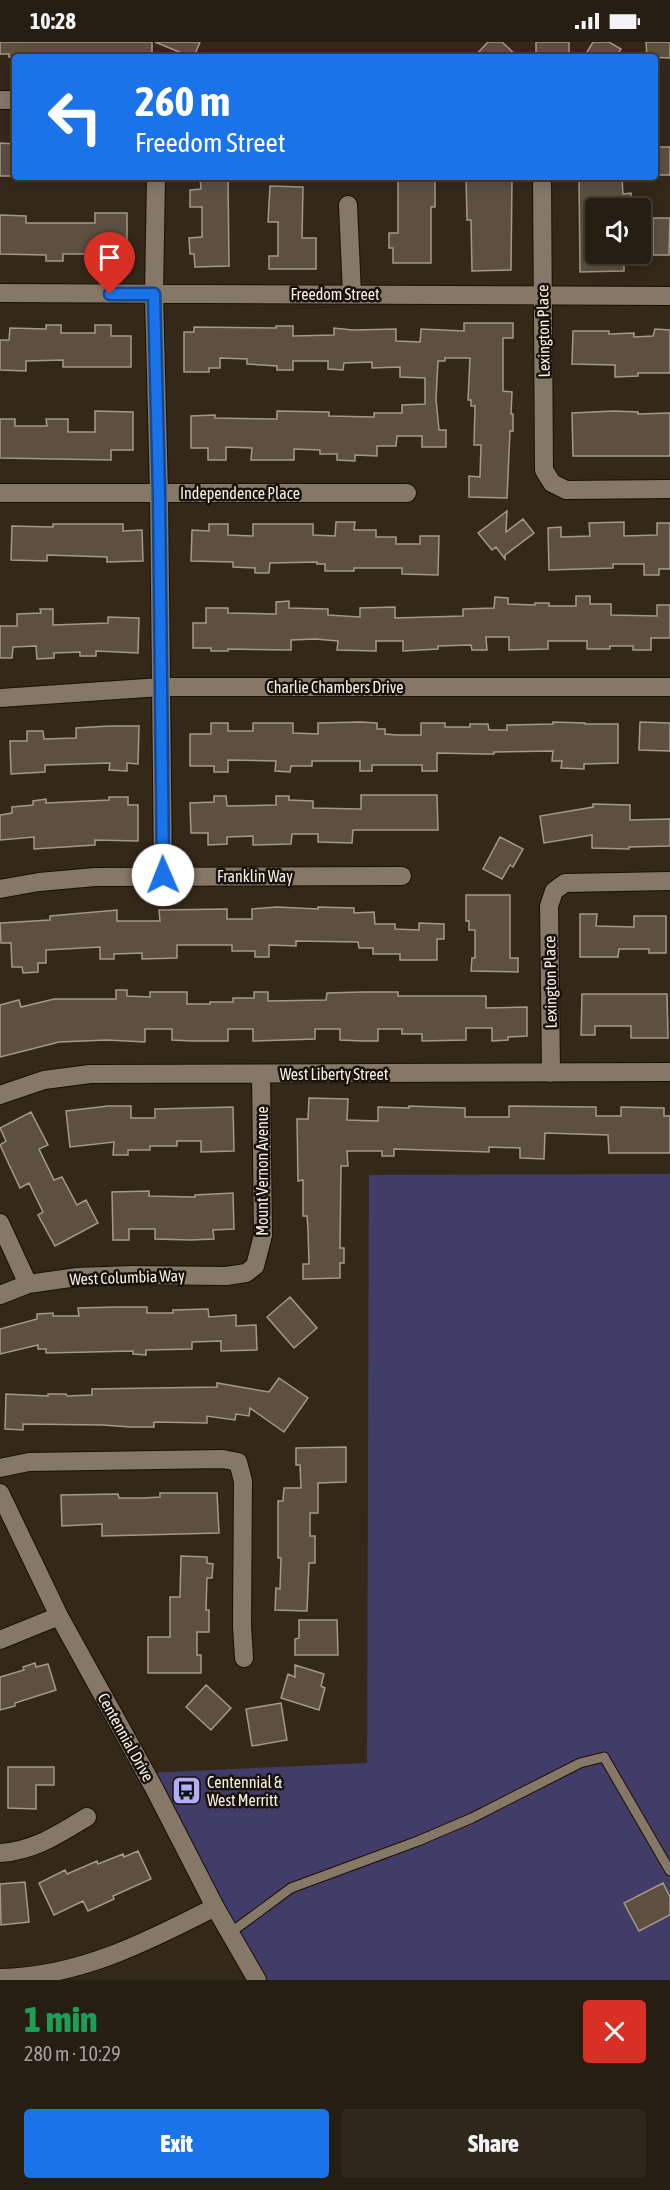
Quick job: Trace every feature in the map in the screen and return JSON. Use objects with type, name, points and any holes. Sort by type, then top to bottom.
[{"type":"street","points":[[156,180],[154,294],[159,493],[163,875]]},
{"type":"street","name":"Lexington Place","points":[[542,180],[544,470],[552,483],[566,490],[670,489]]},
{"type":"street","points":[[348,205],[352,294]]},
{"type":"street","name":"Freedom Street","points":[[0,293],[670,296]]},
{"type":"street","name":"Independence Place","points":[[0,493],[407,493]]},
{"type":"street","name":"Charlie Chambers Drive","points":[[0,698],[161,687],[670,687]]},
{"type":"street","name":"Franklin Way","points":[[0,889],[39,882],[96,877],[402,876]]},
{"type":"street","name":"Lexington Place","points":[[551,1073],[549,906],[554,891],[565,883],[670,881]]},
{"type":"street","name":"West Liberty Street","points":[[0,1095],[44,1080],[90,1074],[670,1072]]},
{"type":"street","name":"Mount Vernon Avenue","points":[[255,1266],[263,1235],[261,1075]]},
{"type":"street","points":[[0,1223],[28,1284]]},
{"type":"street","name":"West Columbia Way","points":[[0,1295],[28,1284],[77,1277],[226,1276],[246,1273],[255,1266]]},
{"type":"street","points":[[0,1468],[29,1462],[223,1459],[238,1462],[243,1481],[242,1626],[244,1658]]},
{"type":"street","name":"Centennial Drive","points":[[0,1492],[59,1616],[154,1788],[215,1907],[257,1980]]},
{"type":"street","points":[[0,1640],[59,1616]]},
{"type":"street","points":[[0,1853],[40,1845],[87,1817]]},
{"type":"street","points":[[0,1978],[69,1969],[107,1958],[147,1942],[215,1907]]},
{"type":"lane","points":[[230,1933],[291,1888],[418,1841],[472,1818],[580,1763],[604,1757],[670,1870]]},
{"type":"shaded area","points":[[670,1174],[670,1980],[257,1980],[145,1773],[367,1763],[369,1175]]},
{"type":"building","points":[[0,42],[152,42],[152,54],[12,54],[12,57],[9,57],[9,54],[0,54]]},
{"type":"building","points":[[155,42],[200,42],[195,54],[184,54]]},
{"type":"building","points":[[488,42],[502,42],[515,54],[477,54]]},
{"type":"building","points":[[536,42],[569,42],[569,54],[536,54]]},
{"type":"building","points":[[593,42],[609,42],[621,49],[618,54],[586,54]]},
{"type":"building","points":[[646,42],[670,42],[670,58],[658,57],[658,54],[647,54]]},
{"type":"building","points":[[0,143],[12,144],[12,176],[0,176]]},
{"type":"building","points":[[658,147],[670,147],[670,175],[658,175]]},
{"type":"building","points":[[200,180],[228,180],[229,266],[195,267],[194,254],[190,254],[189,238],[202,237],[202,207],[190,207],[190,190],[201,189]]},
{"type":"building","points":[[466,180],[512,180],[511,270],[472,271],[471,220],[467,220]]},
{"type":"building","points":[[579,180],[622,180],[623,194],[631,193],[631,198],[585,198],[585,264],[624,264],[624,271],[580,272]]},
{"type":"building","points":[[398,181],[435,181],[435,207],[431,207],[431,263],[393,263],[393,248],[389,248],[389,233],[398,233]]},
{"type":"building","points":[[270,186],[303,187],[302,238],[316,238],[316,269],[269,269],[269,256],[278,256],[278,222],[268,222]]},
{"type":"building","points":[[95,213],[127,213],[127,261],[95,261],[95,254],[63,254],[63,261],[46,261],[46,255],[0,254],[0,215],[26,216],[26,223],[95,223]]},
{"type":"building","points":[[653,218],[670,218],[669,255],[653,255]]},
{"type":"building","points":[[464,323],[513,323],[513,338],[503,338],[503,391],[512,392],[511,414],[513,414],[507,498],[469,497],[469,476],[480,477],[481,445],[474,445],[475,406],[471,406],[471,400],[468,400],[470,358],[445,358],[445,361],[438,361],[436,399],[439,430],[446,430],[446,447],[422,447],[422,436],[397,436],[396,446],[377,446],[377,456],[355,455],[355,461],[337,460],[337,454],[320,454],[320,450],[294,449],[294,460],[251,460],[252,448],[226,447],[226,460],[208,460],[208,448],[191,448],[191,416],[215,415],[215,418],[277,419],[277,411],[329,412],[329,416],[374,417],[374,413],[402,413],[402,405],[425,404],[425,378],[400,377],[400,367],[372,368],[372,362],[344,363],[343,370],[328,369],[328,361],[293,361],[293,370],[277,370],[277,366],[247,364],[247,359],[220,358],[220,368],[209,368],[209,372],[184,372],[184,332],[194,332],[194,327],[276,328],[276,326],[293,326],[293,336],[334,335],[334,328],[396,329],[396,341],[420,342],[421,329],[464,331]]},
{"type":"building","points":[[46,325],[61,325],[61,333],[95,333],[95,325],[111,325],[111,336],[131,336],[131,367],[63,367],[63,360],[26,361],[26,371],[0,370],[0,340],[9,340],[10,328],[46,329]]},
{"type":"building","points":[[655,329],[670,330],[670,373],[638,373],[638,376],[615,377],[615,365],[572,364],[573,331],[609,331],[609,334],[634,333],[634,337],[653,336]]},
{"type":"building","points":[[95,411],[133,412],[133,450],[111,450],[111,460],[0,458],[0,419],[15,419],[15,426],[47,426],[46,419],[68,419],[68,432],[95,432]]},
{"type":"building","points":[[638,412],[638,414],[670,413],[670,456],[573,456],[572,413]]},
{"type":"building","points":[[507,511],[506,532],[523,519],[534,533],[505,555],[505,559],[496,547],[492,550],[478,533]]},
{"type":"building","points":[[336,522],[355,522],[354,530],[376,530],[376,537],[396,537],[396,544],[420,544],[420,536],[439,536],[438,575],[402,574],[402,568],[354,568],[354,571],[325,571],[325,564],[317,564],[317,562],[270,563],[269,573],[255,573],[255,568],[233,567],[233,562],[191,561],[192,530],[209,531],[209,524],[228,524],[228,535],[253,536],[253,524],[313,524],[313,535],[335,536]]},
{"type":"building","points":[[624,522],[624,536],[657,535],[657,523],[670,523],[670,569],[659,569],[659,575],[644,575],[644,564],[613,564],[613,568],[549,570],[548,528],[561,527],[561,537],[590,536],[589,523]]},
{"type":"building","points":[[53,524],[123,524],[123,531],[142,530],[143,561],[107,562],[107,557],[47,555],[47,561],[11,560],[12,526],[53,527]]},
{"type":"building","points":[[576,596],[590,596],[590,604],[611,604],[611,615],[657,616],[657,605],[670,605],[670,638],[651,638],[651,650],[633,650],[633,646],[587,649],[587,641],[548,641],[548,649],[509,650],[509,637],[486,637],[487,650],[472,650],[471,645],[438,646],[438,649],[403,651],[403,641],[376,641],[376,651],[337,650],[338,641],[315,639],[291,640],[291,650],[211,651],[211,648],[193,648],[193,623],[206,623],[206,608],[228,608],[228,613],[276,614],[276,602],[289,601],[289,608],[328,609],[328,615],[360,617],[360,608],[395,607],[395,618],[463,616],[463,609],[494,608],[495,597],[508,598],[508,604],[549,603],[549,606],[576,606]]},
{"type":"building","points":[[40,609],[53,609],[53,625],[108,623],[108,617],[139,618],[138,653],[96,651],[96,656],[80,656],[80,652],[54,653],[54,658],[37,659],[36,646],[13,647],[12,658],[0,658],[0,626],[17,626],[17,614],[41,613]]},
{"type":"building","points":[[553,722],[618,724],[618,763],[584,764],[584,769],[561,768],[562,761],[552,761],[553,751],[494,752],[494,754],[437,753],[437,771],[422,771],[422,765],[372,765],[372,771],[360,771],[360,761],[312,761],[312,766],[291,766],[290,772],[275,771],[276,761],[228,760],[228,772],[214,772],[214,766],[190,766],[190,734],[211,734],[211,723],[228,723],[228,731],[253,731],[253,723],[293,723],[293,733],[318,734],[318,723],[377,723],[377,729],[385,729],[385,734],[397,735],[421,735],[421,723],[445,723],[445,727],[488,724],[489,730],[507,730],[507,725],[553,724]]},
{"type":"building","points":[[640,722],[670,723],[670,751],[639,750]]},
{"type":"building","points":[[139,726],[138,764],[127,763],[127,771],[109,770],[110,763],[45,765],[45,772],[11,774],[10,741],[27,741],[27,731],[43,731],[44,739],[76,738],[76,728]]},
{"type":"building","points":[[361,795],[437,795],[438,830],[353,830],[352,843],[318,842],[318,834],[292,834],[291,844],[253,845],[253,836],[227,837],[227,844],[208,845],[208,833],[191,833],[190,803],[214,802],[214,796],[226,796],[227,806],[276,805],[276,796],[289,796],[289,800],[313,801],[313,808],[361,809]]},
{"type":"building","points":[[109,797],[128,797],[128,805],[138,805],[138,841],[95,840],[95,845],[34,849],[34,837],[0,840],[0,815],[12,813],[12,807],[33,805],[33,801],[46,799],[46,803],[109,800]]},
{"type":"building","points":[[593,804],[630,805],[630,820],[670,819],[670,846],[629,847],[629,849],[592,848],[592,835],[544,843],[540,816],[593,807]]},
{"type":"building","points":[[500,837],[523,849],[513,867],[510,865],[502,879],[483,869]]},
{"type":"building","points":[[466,895],[510,895],[510,958],[518,958],[518,972],[471,971],[472,958],[475,958],[475,930],[469,930],[469,921],[466,921]]},
{"type":"building","points":[[354,908],[354,913],[374,912],[375,924],[395,924],[395,929],[419,930],[419,923],[444,924],[444,939],[437,939],[437,960],[400,960],[400,954],[373,954],[373,948],[359,948],[358,942],[296,941],[296,946],[269,945],[269,957],[255,957],[255,951],[232,951],[232,945],[177,945],[177,958],[142,959],[142,953],[114,954],[114,959],[100,959],[100,947],[46,950],[46,963],[38,963],[38,972],[23,973],[22,967],[12,967],[11,943],[1,943],[0,923],[50,920],[50,916],[117,910],[117,921],[160,921],[159,910],[227,909],[227,919],[252,919],[252,909]]},
{"type":"building","points":[[580,914],[597,914],[596,926],[634,927],[634,916],[666,916],[666,953],[649,953],[649,949],[619,949],[618,957],[580,957]]},
{"type":"building","points":[[116,990],[127,990],[127,996],[150,997],[150,992],[187,992],[187,1004],[233,1002],[233,998],[254,998],[254,992],[268,992],[268,1001],[326,1000],[327,993],[362,992],[398,992],[398,996],[486,996],[486,1008],[527,1007],[527,1036],[492,1041],[492,1028],[466,1028],[466,1040],[422,1041],[422,1034],[402,1034],[402,1029],[378,1029],[378,1041],[362,1041],[340,1040],[340,1029],[315,1029],[315,1039],[253,1041],[253,1029],[228,1029],[228,1041],[192,1041],[172,1040],[172,1029],[145,1029],[145,1042],[107,1040],[59,1042],[0,1057],[0,1005],[19,1000],[21,1007],[54,999],[116,999]]},
{"type":"building","points":[[582,994],[667,994],[668,1038],[631,1038],[631,1026],[595,1026],[595,1035],[581,1035]]},
{"type":"building","points":[[309,1098],[348,1099],[347,1120],[378,1121],[378,1107],[465,1108],[465,1117],[509,1117],[509,1106],[596,1107],[596,1116],[621,1116],[621,1107],[664,1108],[664,1116],[670,1116],[670,1153],[609,1153],[608,1135],[545,1133],[544,1159],[520,1158],[520,1148],[489,1147],[489,1152],[394,1149],[394,1156],[382,1156],[382,1151],[347,1151],[348,1166],[341,1166],[340,1248],[344,1248],[344,1263],[340,1263],[340,1278],[303,1279],[303,1264],[309,1264],[308,1229],[307,1216],[303,1216],[303,1180],[298,1181],[297,1119],[308,1119]]},
{"type":"building","points":[[131,1106],[131,1118],[155,1118],[155,1109],[233,1107],[234,1151],[201,1152],[201,1141],[177,1141],[177,1146],[150,1146],[150,1150],[128,1150],[128,1155],[113,1155],[114,1142],[70,1147],[66,1111]]},
{"type":"building","points":[[31,1112],[48,1145],[39,1149],[54,1180],[62,1177],[77,1205],[86,1200],[98,1223],[55,1246],[38,1215],[43,1212],[29,1183],[20,1188],[0,1145],[6,1141],[0,1128]]},
{"type":"building","points":[[149,1191],[149,1196],[195,1197],[195,1195],[233,1193],[234,1229],[213,1230],[214,1239],[191,1240],[155,1239],[155,1229],[129,1229],[129,1240],[113,1240],[112,1192]]},
{"type":"building","points":[[290,1297],[317,1328],[294,1348],[267,1317]]},
{"type":"building","points":[[147,1307],[147,1313],[208,1309],[209,1317],[236,1315],[236,1326],[256,1325],[257,1350],[221,1351],[221,1341],[192,1342],[192,1349],[146,1350],[146,1355],[133,1354],[133,1351],[46,1353],[46,1349],[38,1349],[38,1345],[0,1354],[0,1329],[37,1319],[37,1314],[79,1316],[78,1308]]},
{"type":"building","points":[[279,1378],[308,1398],[284,1432],[250,1408],[249,1416],[236,1414],[235,1420],[207,1416],[207,1423],[154,1422],[154,1427],[23,1424],[23,1430],[5,1429],[6,1394],[92,1395],[92,1389],[217,1387],[217,1383],[269,1392]]},
{"type":"building","points":[[346,1447],[346,1482],[318,1483],[318,1513],[310,1513],[310,1536],[315,1536],[315,1563],[309,1563],[307,1611],[275,1610],[276,1588],[280,1589],[281,1558],[278,1558],[278,1501],[283,1501],[284,1488],[301,1488],[300,1465],[296,1465],[296,1448]]},
{"type":"building","points":[[160,1493],[217,1493],[219,1533],[102,1536],[102,1524],[62,1526],[61,1495],[118,1494],[119,1498],[144,1498],[160,1497]]},
{"type":"building","points":[[181,1556],[207,1557],[207,1563],[213,1564],[212,1578],[207,1578],[206,1610],[209,1610],[209,1632],[197,1632],[197,1655],[201,1655],[201,1673],[148,1673],[148,1637],[170,1637],[170,1597],[180,1597]]},
{"type":"building","points":[[299,1620],[337,1620],[338,1655],[295,1655],[295,1639],[299,1638]]},
{"type":"building","points":[[35,1663],[36,1667],[48,1664],[56,1690],[0,1710],[0,1677],[24,1670],[23,1667]]},
{"type":"building","points":[[295,1665],[324,1674],[321,1686],[325,1688],[319,1710],[281,1698],[288,1674],[295,1677]]},
{"type":"building","points":[[206,1685],[231,1708],[211,1730],[186,1707]]},
{"type":"building","points":[[281,1703],[287,1740],[252,1746],[246,1709]]},
{"type":"building","points":[[8,1767],[54,1767],[54,1785],[36,1785],[36,1809],[8,1808]]},
{"type":"building","points":[[138,1851],[151,1879],[113,1896],[114,1899],[88,1911],[83,1901],[54,1915],[39,1883],[65,1870],[67,1874],[97,1861],[98,1864]]},
{"type":"building","points":[[25,1882],[29,1922],[1,1925],[0,1884]]},
{"type":"building","points":[[663,1883],[670,1897],[670,1915],[639,1931],[624,1903]]},
{"type":"place","name":"Centennial & West Merritt","points":[[186,1791]]},
{"type":"route","points":[[110,294],[154,294],[159,493],[163,875]]}]
